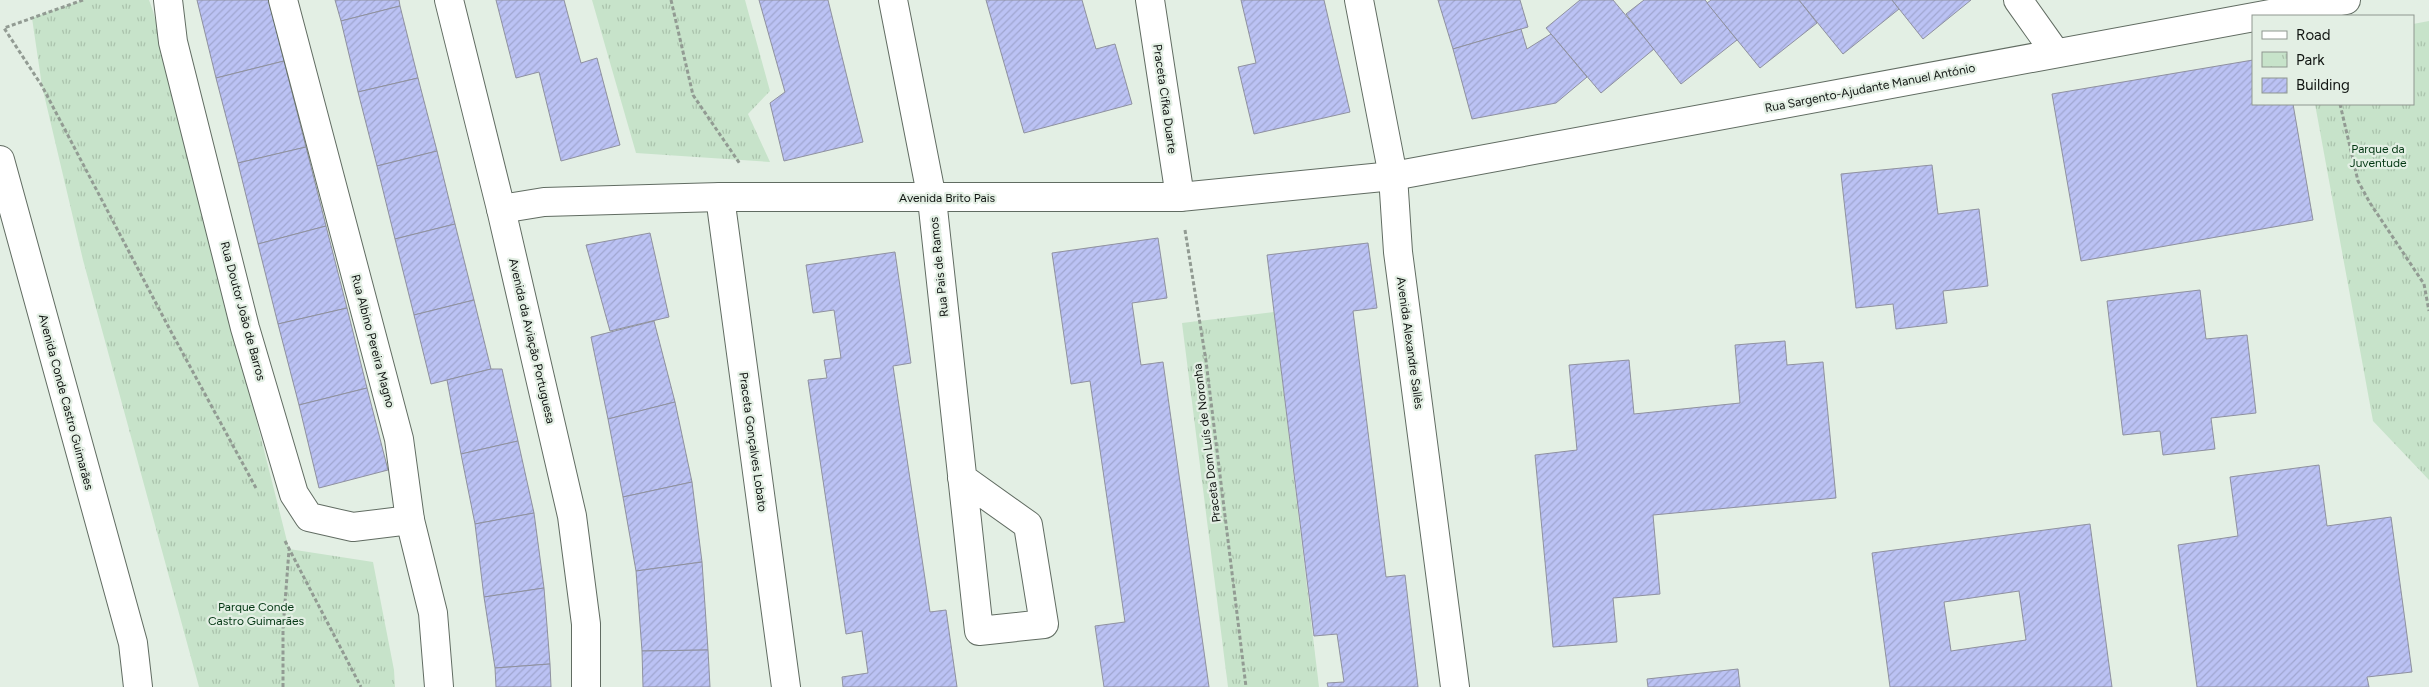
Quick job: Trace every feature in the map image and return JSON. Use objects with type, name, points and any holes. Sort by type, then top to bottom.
[{"type":"street","name":"Rua Doutor João de Barros","points":[[168,0],[173,42],[245,328],[294,494],[309,517],[353,527],[410,520]]},
{"type":"street","name":"Rua Albino Pereira Magno","points":[[284,0],[399,439],[410,520],[433,613],[439,687]]},
{"type":"street","name":"Avenida da Aviação Portuguesa","points":[[449,0],[501,209],[572,516],[586,624],[586,687]]},
{"type":"street","name":"Rua Pais de Ramos","points":[[893,0],[932,198],[962,478],[979,631],[1044,624],[1028,526],[962,478]]},
{"type":"street","name":"Praceta Cifka Duarte","points":[[1150,0],[1180,198]]},
{"type":"street","name":"Avenida Alexandre Sallès","points":[[1359,0],[1393,176],[1398,252],[1455,687]]},
{"type":"street","points":[[2018,0],[2055,52]]},
{"type":"street","name":"Rua Sargento-Ajudante Manuel António","points":[[1393,176],[1933,78],[2255,8],[2346,0]]},
{"type":"street","name":"Avenida Conde Castro Guimarães","points":[[0,160],[133,643],[138,687]]},
{"type":"street","name":"Avenida Brito Pais","points":[[501,209],[544,202],[720,197],[1180,198],[1393,176]]},
{"type":"street","name":"Praceta Gonçalves Lobato","points":[[720,197],[786,687]]},
{"type":"street","name":"Avenida Conde Castro Guimarães","points":[[133,643],[153,687]]},
{"type":"path","points":[[83,0],[4,28],[42,86],[259,494]]},
{"type":"path","points":[[671,0],[692,95],[763,197]]},
{"type":"path","points":[[2340,105],[2355,173],[2361,188],[2424,284],[2429,311]]},
{"type":"path","name":"Praceta Dom Luís de Noronha","points":[[1180,198],[1206,361],[1246,687]]},
{"type":"path","points":[[2424,284],[2429,286]]},
{"type":"path","points":[[282,537],[362,687]]},
{"type":"path","points":[[283,687],[283,629],[289,549]]},
{"type":"green space","name":"Parque Conde Castro Guimarães","points":[[83,0],[149,0],[289,549],[373,562],[394,670],[395,687],[199,687],[83,260],[42,86],[32,18]]},
{"type":"green space","points":[[592,0],[745,0],[770,91],[748,114],[770,162],[636,153]]},
{"type":"green space","name":"Parque da Juventude","points":[[2429,21],[2429,480],[2373,421],[2315,105],[2414,105],[2414,24]]},
{"type":"green space","points":[[1274,312],[1319,687],[1228,687],[1182,323]]},
{"type":"building","points":[[197,0],[269,0],[284,61],[216,78]]},
{"type":"building","points":[[335,0],[399,0],[400,6],[341,21]]},
{"type":"building","points":[[496,0],[564,0],[581,63],[597,58],[620,145],[561,161],[539,72],[516,78]]},
{"type":"building","points":[[759,0],[828,0],[863,142],[784,161],[770,103],[785,92]]},
{"type":"building","points":[[986,0],[1082,0],[1096,49],[1115,44],[1132,104],[1024,133]]},
{"type":"building","points":[[1241,0],[1324,0],[1350,112],[1254,134],[1238,67],[1256,63]]},
{"type":"building","points":[[1438,0],[1520,0],[1528,27],[1453,49]]},
{"type":"building","points":[[1580,0],[1613,0],[1654,49],[1601,93],[1546,28]]},
{"type":"building","points":[[1644,0],[1705,0],[1737,40],[1681,84],[1626,14]]},
{"type":"building","points":[[1711,0],[1799,0],[1817,23],[1760,68],[1707,3]]},
{"type":"building","points":[[1799,0],[1892,0],[1899,9],[1843,54]]},
{"type":"building","points":[[1892,0],[1971,0],[1923,39]]},
{"type":"building","points":[[400,6],[418,78],[358,92],[341,21]]},
{"type":"building","points":[[1521,29],[1527,49],[1551,34],[1587,77],[1556,103],[1472,119],[1453,49]]},
{"type":"building","points":[[2252,60],[2252,105],[2293,105],[2313,220],[2081,261],[2052,94]]},
{"type":"building","points":[[284,61],[306,147],[238,163],[216,78]]},
{"type":"building","points":[[418,78],[437,151],[377,166],[358,92]]},
{"type":"building","points":[[306,147],[326,226],[258,244],[238,163]]},
{"type":"building","points":[[437,151],[455,224],[395,239],[377,166]]},
{"type":"building","points":[[1932,165],[1938,214],[1979,209],[1988,286],[1943,291],[1947,323],[1896,329],[1893,304],[1856,308],[1841,174]]},
{"type":"building","points":[[455,224],[474,300],[414,315],[395,239]]},
{"type":"building","points":[[326,226],[347,308],[278,324],[258,244]]},
{"type":"building","points":[[650,233],[669,317],[610,331],[586,245]]},
{"type":"building","points":[[1158,238],[1167,298],[1132,303],[1141,365],[1163,362],[1209,687],[1104,687],[1095,626],[1125,622],[1090,381],[1071,384],[1052,253]]},
{"type":"building","points":[[1368,243],[1377,308],[1353,311],[1386,577],[1405,575],[1418,687],[1328,687],[1327,683],[1344,682],[1337,634],[1314,636],[1267,255]]},
{"type":"building","points":[[895,252],[911,363],[893,366],[930,612],[946,610],[957,687],[843,687],[842,677],[868,673],[862,631],[846,634],[808,380],[827,378],[824,360],[841,358],[834,310],[813,313],[806,265]]},
{"type":"building","points":[[2200,290],[2206,339],[2247,335],[2256,413],[2211,418],[2215,449],[2163,455],[2160,431],[2123,435],[2107,301]]},
{"type":"building","points":[[474,300],[491,369],[431,384],[414,315]]},
{"type":"building","points":[[347,308],[367,388],[299,405],[278,324]]},
{"type":"building","points":[[654,321],[675,402],[608,419],[591,337]]},
{"type":"building","points":[[1785,341],[1787,365],[1823,362],[1836,498],[1653,515],[1660,594],[1613,598],[1617,642],[1553,647],[1535,455],[1577,450],[1569,365],[1629,360],[1634,414],[1740,403],[1735,345]]},
{"type":"building","points":[[491,369],[502,369],[518,441],[461,454],[447,380]]},
{"type":"building","points":[[367,388],[388,470],[319,488],[299,405]]},
{"type":"building","points":[[675,402],[692,482],[623,497],[608,419]]},
{"type":"building","points":[[518,441],[534,513],[475,524],[461,454]]},
{"type":"building","points":[[2319,465],[2327,526],[2391,517],[2412,672],[2367,677],[2369,687],[2197,687],[2178,545],[2238,536],[2230,477]]},
{"type":"building","points":[[692,482],[702,562],[636,571],[623,497]]},
{"type":"building","points":[[534,513],[544,588],[484,597],[475,524]]},
{"type":"building","points":[[2090,524],[2112,687],[1890,687],[1872,553]],"holes":[[[2019,591],[2026,640],[1951,651],[1944,602]]]},
{"type":"building","points":[[702,562],[708,650],[642,651],[636,571]]},
{"type":"building","points":[[544,588],[550,664],[495,668],[484,597]]},
{"type":"building","points":[[708,650],[710,687],[643,687],[642,651]]},
{"type":"building","points":[[550,664],[551,687],[496,687],[495,668]]},
{"type":"building","points":[[1738,669],[1740,687],[1648,687],[1647,679]]}]
